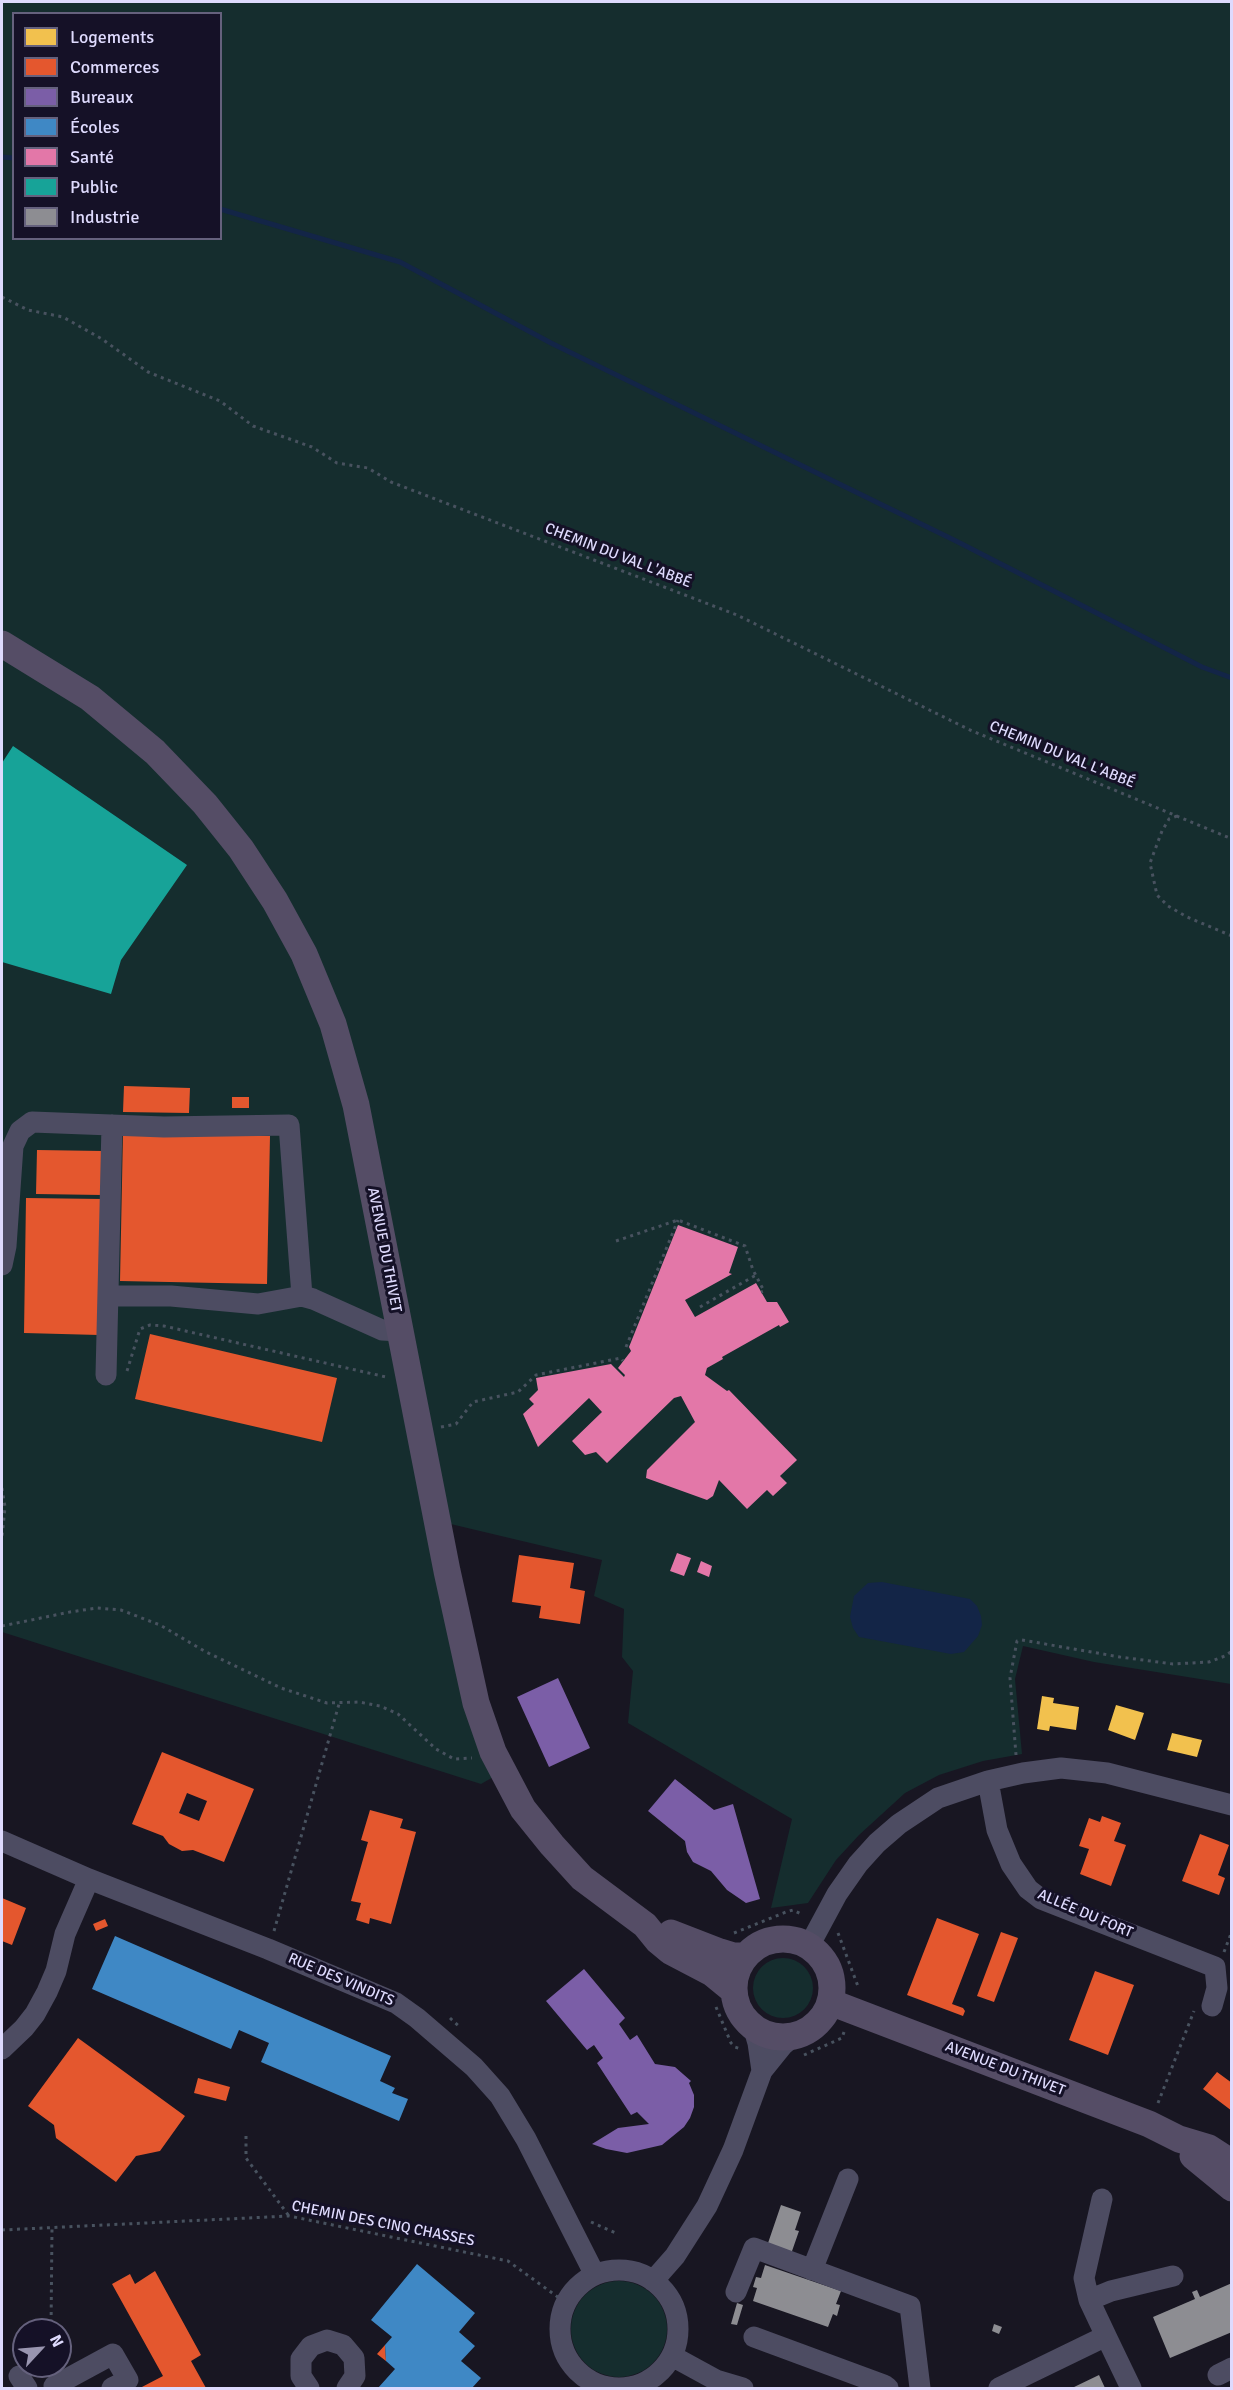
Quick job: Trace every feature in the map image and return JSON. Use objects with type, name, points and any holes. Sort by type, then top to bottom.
[{"type":"main road","name":"AVENUE DU THIVET","points":[[2,644],[90,698],[155,752],[205,804],[241,849],[275,901],[304,954],[336,1034],[356,1105],[464,1652],[476,1703],[493,1752],[523,1809],[582,1878],[645,1925],[670,1951],[712,1973],[734,1991]]},
{"type":"main road","name":"AVENUE DU THIVET","points":[[645,1925],[734,1956],[740,1945]]},
{"type":"main road","points":[[815,1935],[821,1957],[829,1971],[832,1986],[830,2002],[817,2023],[798,2046],[753,2026],[740,2011],[734,1991],[740,1945],[760,1944],[777,1939],[793,1940],[815,1935]]},
{"type":"main road","name":"AVENUE DU THIVET","points":[[830,2002],[1149,2124],[1179,2139],[1209,2148],[1232,2163]]},
{"type":"main road","name":"AVENUE DU THIVET","points":[[1179,2139],[1195,2159],[1232,2188]]},
{"type":"street","points":[[2,1264],[6,1246],[14,1146],[20,1131],[32,1122],[112,1125],[288,1125],[302,1296]]},
{"type":"street","points":[[106,1374],[112,1125]]},
{"type":"street","points":[[108,1296],[171,1296],[258,1304],[302,1296],[382,1330],[400,1331]]},
{"type":"street","points":[[815,1935],[858,1864],[877,1843],[899,1824],[938,1798],[988,1781],[1017,1774],[1061,1768],[1107,1773],[1232,1805]]},
{"type":"street","name":"ALLÉE DU FORT","points":[[988,1781],[997,1830],[1011,1864],[1028,1889],[1041,1899],[1215,1967]]},
{"type":"street","name":"RUE DES VINDITS","points":[[2,1841],[89,1879],[268,1949],[396,2003],[436,2033],[474,2067],[500,2096],[521,2130],[595,2275]]},
{"type":"street","points":[[2,2049],[24,2028],[47,1992],[56,1971],[64,1934],[89,1879]]},
{"type":"street","points":[[1204,2005],[1217,1988],[1215,1967]]},
{"type":"street","points":[[753,2026],[762,2071]]},
{"type":"street","points":[[653,2281],[675,2256],[716,2190],[762,2071],[783,2044],[798,2046]]},
{"type":"street","points":[[812,2270],[848,2179]]},
{"type":"street","points":[[1102,2199],[1084,2278],[1089,2300],[1131,2388]]},
{"type":"street","points":[[736,2292],[754,2248],[910,2306],[920,2388]]},
{"type":"street","points":[[615,2270],[635,2272],[653,2281],[665,2292],[674,2307],[678,2324],[677,2340],[672,2356],[663,2369],[639,2385],[624,2388],[609,2388],[576,2380],[562,2340],[561,2321],[566,2303],[583,2282],[595,2275],[615,2270]]},
{"type":"street","points":[[1089,2300],[1111,2291],[1173,2277]]},
{"type":"street","points":[[999,2388],[1106,2336]]},
{"type":"street","points":[[754,2337],[888,2388]]},
{"type":"street","points":[[309,2388],[301,2376],[301,2359],[311,2346],[327,2340],[335,2341],[360,2357],[355,2376],[347,2388]]},
{"type":"street","points":[[55,2388],[54,2386],[113,2354],[128,2380],[112,2388]]},
{"type":"street","points":[[672,2356],[715,2384],[743,2388]]},
{"type":"path","name":"CHEMIN DU VAL L'ABBÉ","points":[[2,297],[28,310],[63,317],[102,339],[148,372],[220,401],[253,426],[312,447],[337,463],[368,468],[391,482],[737,615],[970,730],[1232,839]]},
{"type":"path","points":[[1178,816],[1169,819],[1150,863],[1157,895],[1168,906],[1187,917],[1232,936]]},
{"type":"path","points":[[616,1241],[678,1221],[745,1246],[764,1291],[761,1292]]},
{"type":"path","points":[[626,1347],[678,1221]]},
{"type":"path","points":[[700,1307],[756,1275]]},
{"type":"path","points":[[106,1374],[109,1380],[114,1382],[126,1373],[140,1329],[150,1325],[164,1326],[411,1383]]},
{"type":"path","points":[[437,1428],[456,1424],[473,1402],[518,1392],[536,1375],[621,1358],[623,1361]]},
{"type":"path","points":[[2,1488],[5,1507],[2,1538]]},
{"type":"path","points":[[2,1626],[97,1608],[121,1610],[159,1625],[206,1652],[281,1688],[327,1703],[359,1702],[381,1706],[398,1714],[436,1749],[454,1759],[472,1758],[493,1752]]},
{"type":"path","points":[[1017,1774],[1010,1678],[1017,1641],[1173,1664],[1209,1662],[1232,1651]]},
{"type":"path","points":[[268,1949],[339,1704]]},
{"type":"path","points":[[740,1945],[790,1911],[815,1935],[840,1936],[863,1995]]},
{"type":"path","points":[[1215,1967],[1232,1931]]},
{"type":"path","points":[[1149,2124],[1204,2005]]},
{"type":"path","points":[[798,2046],[842,2038],[845,2028]]},
{"type":"path","points":[[246,2136],[246,2157],[289,2216]]},
{"type":"path","name":"CHEMIN DES CINQ CHASSES","points":[[2,2230],[289,2216],[508,2262],[566,2303]]},
{"type":"path","points":[[51,2318],[52,2228]]},
{"type":"path","points":[[611,2230],[618,2234]]},
{"type":"green space","points":[[2,2],[1231,2],[1231,1684],[1094,1662],[1023,1646],[1015,1679],[1022,1754],[983,1761],[939,1775],[905,1793],[859,1835],[836,1860],[808,1903],[771,1908],[792,1819],[628,1723],[633,1671],[622,1657],[624,1609],[594,1596],[602,1560],[438,1521],[502,1772],[481,1784],[2,1632]]},
{"type":"green space","points":[[783,1958],[800,1963],[808,1971],[813,1988],[808,2005],[800,2013],[783,2018],[766,2013],[758,2005],[753,1988],[758,1971],[766,1963]]},
{"type":"green space","points":[[619,2281],[637,2284],[653,2295],[664,2311],[667,2329],[664,2347],[653,2363],[637,2374],[619,2377],[601,2374],[585,2363],[574,2347],[571,2329],[574,2311],[585,2295],[601,2284]]},
{"type":"water","points":[[882,1582],[970,1599],[977,1606],[981,1616],[982,1625],[978,1636],[964,1652],[951,1654],[859,1637],[850,1617],[854,1596],[868,1583]]},
{"type":"building: Logements","points":[[1042,1696],[1054,1698],[1053,1703],[1079,1707],[1076,1730],[1050,1726],[1049,1731],[1037,1729]]},
{"type":"building: Logements","points":[[1116,1705],[1144,1713],[1135,1740],[1108,1730]]},
{"type":"building: Logements","points":[[1172,1733],[1202,1740],[1197,1757],[1167,1750]]},
{"type":"building: Commerces","points":[[124,1086],[190,1088],[189,1113],[123,1112]]},
{"type":"building: Commerces","points":[[232,1097],[249,1097],[249,1108],[232,1108]]},
{"type":"building: Commerces","points":[[123,1133],[270,1136],[267,1284],[120,1281]]},
{"type":"building: Commerces","points":[[37,1150],[103,1151],[102,1195],[36,1194]]},
{"type":"building: Commerces","points":[[26,1198],[102,1199],[99,1335],[24,1333]]},
{"type":"building: Commerces","points":[[150,1334],[337,1378],[322,1442],[135,1399]]},
{"type":"building: Commerces","points":[[519,1555],[574,1563],[570,1588],[585,1591],[580,1624],[539,1618],[541,1606],[512,1602]]},
{"type":"building: Commerces","points":[[162,1752],[254,1789],[224,1862],[193,1850],[182,1851],[169,1844],[163,1836],[132,1824]],"holes":[[[187,1793],[207,1801],[199,1821],[179,1813]]]},
{"type":"building: Commerces","points":[[370,1810],[403,1819],[400,1828],[416,1832],[391,1924],[370,1918],[369,1924],[356,1920],[361,1903],[351,1901],[368,1842],[361,1840]]},
{"type":"building: Commerces","points":[[1102,1816],[1121,1823],[1114,1841],[1126,1845],[1111,1886],[1080,1874],[1089,1849],[1079,1846],[1089,1818],[1100,1822]]},
{"type":"building: Commerces","points":[[1200,1834],[1229,1845],[1218,1875],[1225,1878],[1219,1895],[1182,1881]]},
{"type":"building: Commerces","points":[[2,1898],[26,1908],[12,1945],[2,1941]]},
{"type":"building: Commerces","points":[[937,1918],[979,1934],[952,2004],[963,2008],[965,2011],[963,2016],[907,1995]]},
{"type":"building: Commerces","points":[[105,1919],[108,1926],[96,1931],[93,1924]]},
{"type":"building: Commerces","points":[[1001,1932],[1018,1938],[994,2002],[977,1996]]},
{"type":"building: Commerces","points":[[1095,1971],[1134,1985],[1108,2055],[1069,2040]]},
{"type":"building: Commerces","points":[[78,2038],[185,2116],[160,2151],[136,2156],[116,2182],[56,2138],[54,2125],[28,2106]]},
{"type":"building: Commerces","points":[[1217,2072],[1232,2083],[1232,2111],[1203,2089]]},
{"type":"building: Commerces","points":[[198,2078],[230,2087],[226,2101],[194,2093]]},
{"type":"building: Commerces","points":[[155,2271],[201,2355],[191,2361],[206,2388],[140,2388],[163,2376],[112,2284],[130,2274],[135,2284]]},
{"type":"building: Commerces","points":[[385,2345],[386,2361],[377,2354]]},
{"type":"building: Bureaux","points":[[558,1678],[590,1748],[549,1767],[517,1697]]},
{"type":"building: Bureaux","points":[[675,1779],[714,1810],[733,1804],[760,1899],[746,1903],[727,1890],[711,1871],[693,1862],[687,1852],[685,1841],[648,1811]]},
{"type":"building: Bureaux","points":[[584,1969],[625,2018],[619,2024],[630,2040],[637,2035],[655,2064],[675,2067],[691,2081],[689,2083],[694,2095],[694,2107],[690,2118],[684,2127],[662,2145],[627,2153],[592,2144],[618,2128],[649,2124],[637,2112],[631,2115],[597,2063],[603,2058],[594,2045],[587,2050],[546,2001]]},
{"type":"building: Écoles","points":[[115,1936],[391,2056],[380,2081],[395,2088],[392,2093],[408,2099],[399,2121],[261,2062],[269,2043],[239,2030],[231,2049],[92,1989]]},
{"type":"building: Écoles","points":[[417,2264],[475,2313],[459,2332],[475,2346],[461,2361],[481,2378],[472,2388],[378,2388],[395,2369],[386,2361],[385,2345],[392,2337],[371,2320]]},
{"type":"building: Santé","points":[[678,1225],[738,1247],[729,1273],[732,1274],[685,1300],[695,1317],[756,1283],[767,1302],[777,1302],[789,1322],[780,1327],[779,1325],[722,1357],[723,1359],[707,1368],[705,1375],[727,1391],[729,1390],[797,1460],[780,1476],[787,1483],[773,1496],[767,1490],[747,1509],[719,1480],[713,1496],[707,1500],[646,1478],[647,1470],[695,1422],[681,1396],[674,1398],[607,1463],[596,1452],[585,1455],[572,1441],[602,1412],[589,1398],[538,1447],[523,1414],[534,1404],[529,1399],[538,1390],[536,1378],[611,1364],[624,1377],[625,1375],[618,1368],[631,1351],[629,1347]]},
{"type":"building: Santé","points":[[677,1553],[691,1558],[684,1576],[670,1571]]},
{"type":"building: Santé","points":[[701,1561],[712,1566],[709,1577],[697,1572]]},
{"type":"building: Public","points":[[13,746],[187,865],[121,960],[111,994],[2,962],[2,763]]},
{"type":"building: Industrie","points":[[781,2205],[801,2212],[795,2230],[799,2231],[791,2254],[767,2246]]},
{"type":"building: Industrie","points":[[765,2265],[841,2291],[836,2304],[840,2305],[837,2316],[833,2314],[828,2327],[753,2301],[757,2288],[753,2287],[756,2277],[761,2278]]},
{"type":"building: Industrie","points":[[1232,2283],[1232,2332],[1170,2358],[1153,2317],[1195,2299],[1192,2292],[1197,2290],[1200,2297]]},
{"type":"building: Industrie","points":[[737,2303],[743,2305],[737,2325],[731,2324]]},
{"type":"building: Industrie","points":[[994,2324],[1002,2327],[999,2334],[992,2331]]},
{"type":"building: Industrie","points":[[1099,2375],[1105,2388],[1072,2388]]},
{"type":"waterway","points":[[2,157],[12,158]]},
{"type":"waterway","points":[[222,210],[400,262],[551,343],[958,542],[1202,667],[1232,678]]}]
